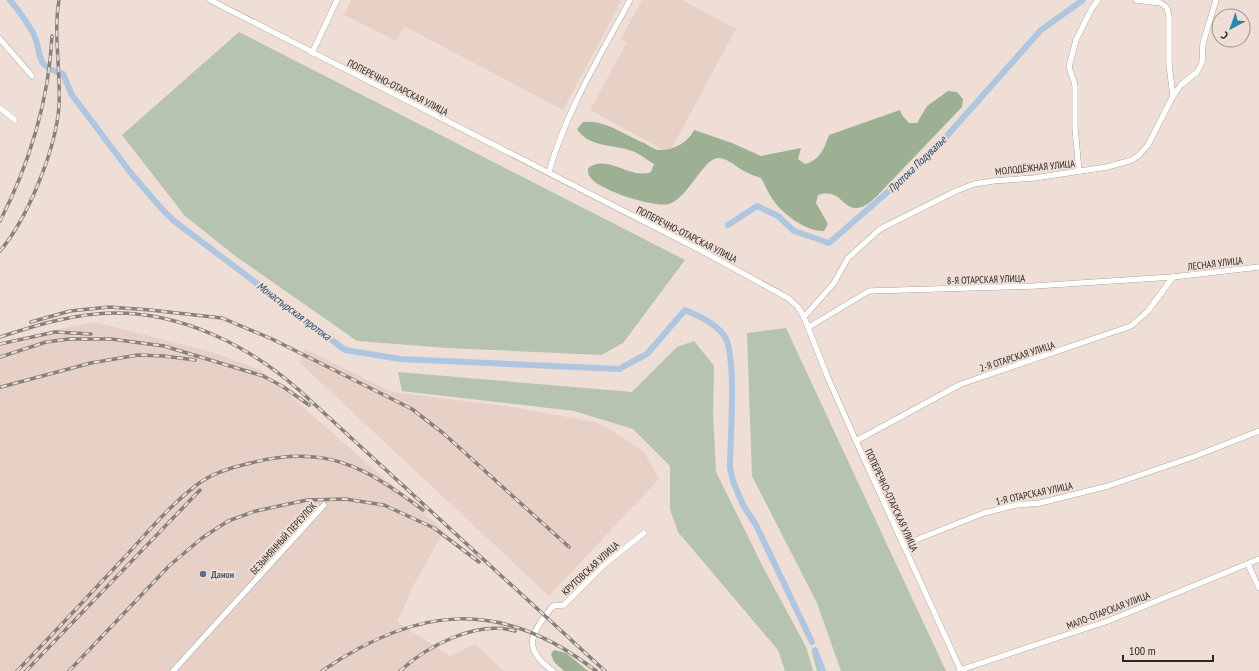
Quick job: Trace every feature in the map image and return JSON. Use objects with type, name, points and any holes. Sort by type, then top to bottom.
[{"type":"street","name":"ПОПЕРЕЧНО-ОТАРСКАЯ УЛИЦА","points":[[210,0],[549,172],[788,298],[798,307],[804,317],[828,378],[961,671]]},
{"type":"street","points":[[312,53],[337,0]]},
{"type":"street","points":[[549,172],[556,145],[571,110],[630,0]]},
{"type":"street","points":[[1078,171],[1075,128],[1075,85],[1069,67],[1076,40],[1092,8],[1098,0]]},
{"type":"street","points":[[1136,0],[1161,3],[1168,8],[1169,65],[1173,96]]},
{"type":"street","name":"МОЛОДЁЖНАЯ УЛИЦА","points":[[804,317],[834,283],[848,258],[880,229],[956,191],[974,184],[1034,178],[1107,167],[1132,160],[1139,155],[1148,145],[1173,96],[1181,85],[1197,72],[1202,63],[1203,43],[1216,0]]},
{"type":"street","points":[[0,39],[32,76]]},
{"type":"street","points":[[0,108],[15,120]]},
{"type":"street","name":"ЛЕСНАЯ УЛИЦА","points":[[1173,277],[1259,267]]},
{"type":"street","name":"8-Я ОТАРСКАЯ УЛИЦА","points":[[808,326],[870,291],[1034,286],[1173,277]]},
{"type":"street","name":"2-Я ОТАРСКАЯ УЛИЦА","points":[[856,441],[961,384],[1131,326],[1148,311],[1173,277]]},
{"type":"street","name":"1-Я ОТАРСКАЯ УЛИЦА","points":[[903,544],[984,513],[1016,505],[1040,503],[1108,486],[1193,457],[1259,431]]},
{"type":"street","name":"БЕЗЫМЯННЫЙ ПЕРЕУЛОК","points":[[173,671],[324,506]]},
{"type":"street","name":"КРУТОВСКАЯ УЛИЦА","points":[[553,671],[541,661],[532,645],[532,636],[536,627],[553,606],[564,605],[606,563],[644,533]]},
{"type":"street","name":"МАЛО-ОТАРСКАЯ УЛИЦА","points":[[961,671],[1108,621],[1259,559]]},
{"type":"street","points":[[1248,564],[1259,588]]},
{"type":"shaded area","points":[[351,0],[622,0],[563,110],[404,26],[396,41],[344,15]]},
{"type":"shaded area","points":[[642,0],[682,0],[736,29],[669,153],[590,110],[627,42],[621,39]]},
{"type":"shaded area","points":[[94,322],[212,352],[261,370],[444,531],[413,586],[397,622],[450,656],[475,644],[504,671],[0,671],[0,346],[32,341],[31,335]]},
{"type":"shaded area","points":[[305,349],[392,392],[519,408],[594,422],[608,428],[644,452],[659,479],[549,596],[299,362]]},
{"type":"green space","points":[[239,32],[685,260],[623,343],[601,355],[448,348],[357,341],[234,255],[185,216],[122,135]]},
{"type":"green space","points":[[948,91],[957,92],[963,99],[962,107],[869,203],[857,208],[847,205],[833,195],[818,195],[816,203],[828,224],[824,231],[810,229],[796,221],[777,205],[761,178],[748,173],[721,158],[711,161],[689,188],[676,200],[669,204],[662,205],[627,197],[595,182],[589,176],[588,168],[596,164],[603,163],[643,174],[651,172],[654,164],[635,152],[588,139],[577,129],[583,122],[607,125],[658,150],[674,148],[688,139],[694,130],[732,143],[761,156],[801,148],[798,159],[805,164],[818,157],[829,135],[900,110],[902,115],[909,123],[917,123],[927,106]]},
{"type":"green space","points":[[786,328],[946,671],[841,671],[817,603],[752,476],[747,333]]},
{"type":"green space","points":[[694,341],[714,366],[713,414],[716,472],[763,567],[806,647],[813,671],[785,671],[778,650],[678,532],[670,509],[670,466],[633,429],[574,411],[402,391],[398,372],[632,392],[677,347]]},
{"type":"green space","points":[[554,650],[566,653],[588,671],[564,671],[554,662],[551,654]]},
{"type":"green space","points":[[812,652],[821,657],[826,671],[817,671]]},
{"type":"waterway","name":"Монастырская протока","points":[[10,0],[33,33],[40,58],[43,63],[53,71],[63,74],[72,95],[130,172],[161,208],[174,221],[345,350],[400,359],[619,369],[647,354],[685,310],[707,320],[717,328],[725,337],[729,348],[731,363],[732,400],[730,468],[733,481],[743,505],[756,525],[812,642]]},
{"type":"waterway","name":"Протока Подувалье","points":[[728,225],[757,206],[778,216],[794,231],[829,243],[929,156],[1041,30],[1083,0]]},
{"type":"waterway","points":[[815,650],[823,671]]},
{"type":"railway","points":[[0,251],[21,220],[39,182],[57,123],[59,106],[57,13],[59,0]]},
{"type":"railway","points":[[0,221],[20,177],[36,132],[47,84],[52,36]]},
{"type":"railway","points":[[31,322],[70,311],[109,307],[222,318],[272,339],[412,409],[443,433],[569,547]]},
{"type":"railway","points":[[0,337],[71,317],[115,313],[166,319],[214,335],[237,346],[259,359],[299,390],[605,671]]},
{"type":"railway","points":[[0,344],[55,332],[91,334]]},
{"type":"railway","points":[[0,357],[46,342],[69,339],[111,339],[164,346],[263,376],[282,386],[309,405]]},
{"type":"railway","points":[[1,387],[91,363],[138,355],[164,356],[195,360]]},
{"type":"railway","points":[[17,671],[168,510],[198,484],[223,471],[237,466],[277,458],[301,456],[322,458],[343,463],[382,481],[423,510]]},
{"type":"railway","points":[[26,671],[200,490]]},
{"type":"railway","points":[[69,671],[169,566],[202,538],[228,521],[256,511],[307,500],[345,499],[384,505],[434,528],[479,562]]},
{"type":"railway","points":[[322,671],[357,649],[392,633],[426,623],[460,619],[493,622],[527,631],[561,647],[596,671]]},
{"type":"railway","points":[[400,671],[438,644],[469,632],[485,629],[515,631]]},
{"type":"place","name":"Данон","points":[[203,574]]}]
